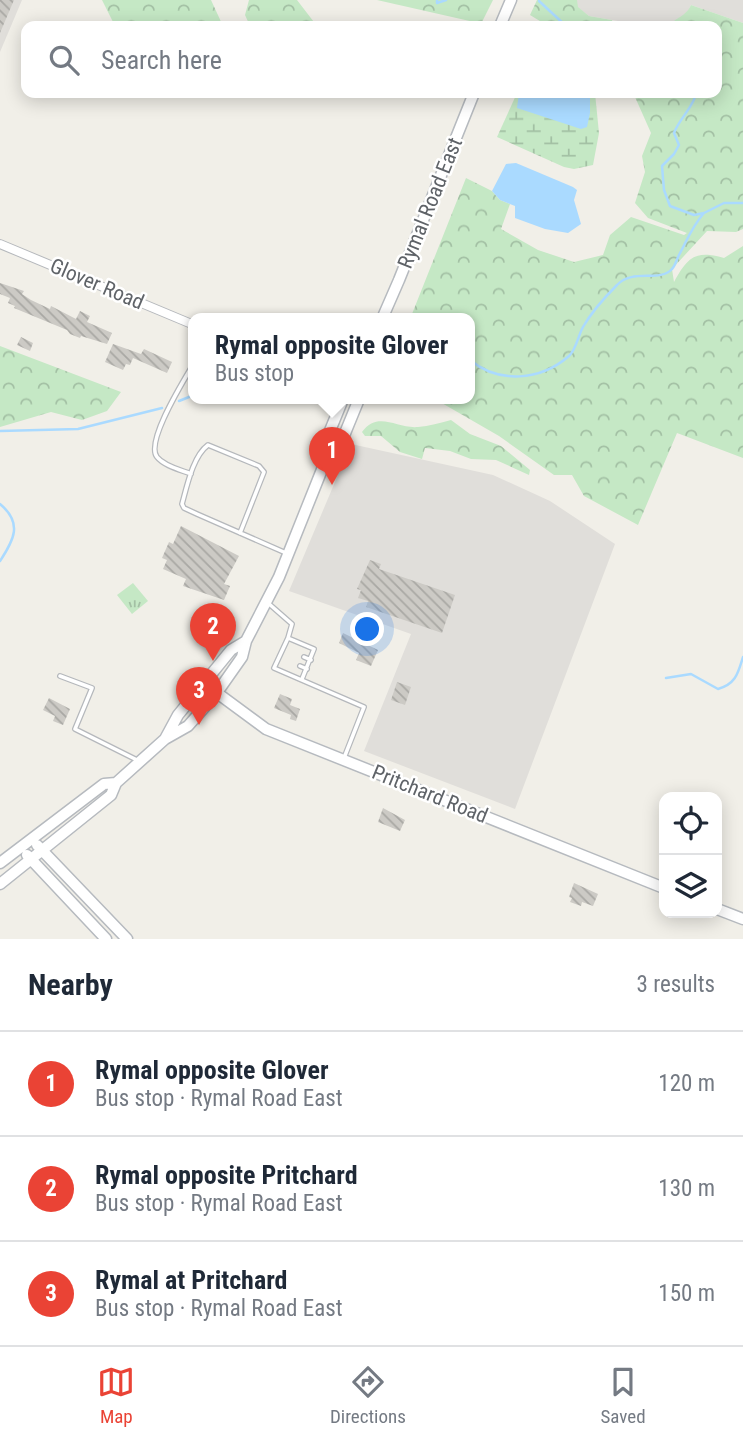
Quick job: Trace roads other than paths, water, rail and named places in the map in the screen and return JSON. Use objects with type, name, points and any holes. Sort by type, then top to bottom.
[{"type":"main road","points":[[502,21],[511,0]]},
{"type":"main road","name":"Rymal Road East","points":[[386,313],[472,98]]},
{"type":"main road","points":[[0,884],[111,795],[116,783],[165,740],[188,726],[216,694],[242,657],[246,641],[288,554],[325,462],[327,438],[341,404]]},
{"type":"main road","points":[[325,462],[341,443],[357,404]]},
{"type":"main road","points":[[165,740],[178,715],[231,650],[246,641]]},
{"type":"main road","name":"Pritchard Road","points":[[205,684],[266,729],[659,886]]},
{"type":"main road","points":[[0,863],[104,784],[116,783]]},
{"type":"main road","points":[[33,840],[127,939]]},
{"type":"main road","points":[[20,848],[106,939]]},
{"type":"main road","points":[[722,911],[743,918]]},
{"type":"street","name":"Glover Road","points":[[0,244],[188,322]]},
{"type":"lane","points":[[188,373],[175,394],[153,444],[154,455],[162,462],[191,474]]},
{"type":"lane","points":[[240,533],[264,472],[259,466],[208,445],[204,447],[191,474],[182,504],[184,508],[240,533],[288,554]]},
{"type":"lane","points":[[267,602],[292,624],[274,668],[364,707],[344,760]]},
{"type":"lane","points":[[288,638],[314,649],[302,679]]},
{"type":"lane","points":[[283,648],[289,651]]},
{"type":"lane","points":[[278,657],[286,660]]},
{"type":"lane","points":[[304,657],[311,660]]},
{"type":"lane","points":[[300,666],[307,669]]},
{"type":"lane","points":[[60,676],[92,688],[75,729],[141,762]]},
{"type":"water","points":[[518,98],[590,98],[587,127],[581,129],[517,108]]},
{"type":"water","points":[[516,163],[577,190],[574,200],[581,224],[568,233],[545,229],[515,218],[515,206],[500,200],[492,191],[506,164]]},
{"type":"waterway","points":[[437,0],[437,3],[446,0]]},
{"type":"waterway","points":[[539,1],[561,21]]},
{"type":"waterway","points":[[694,98],[674,133],[679,145],[662,166],[664,190],[670,206],[694,215],[724,203],[743,203]]},
{"type":"waterway","points":[[475,364],[506,376],[533,375],[558,364],[569,356],[586,322],[617,285],[631,277],[660,275],[672,269],[693,228],[704,213]]},
{"type":"waterway","points":[[179,401],[188,397]]},
{"type":"waterway","points":[[0,431],[78,429],[162,408]]},
{"type":"waterway","points":[[0,504],[12,518],[14,525],[12,539],[0,561]]},
{"type":"waterway","points":[[666,678],[691,674],[718,689],[733,681],[743,657]]},
{"type":"place","name":"Rymal opposite Glover","points":[[332,485]]},
{"type":"place","name":"Rymal opposite Pritchard","points":[[213,661]]},
{"type":"place","name":"Rymal at Pritchard","points":[[199,725]]}]
